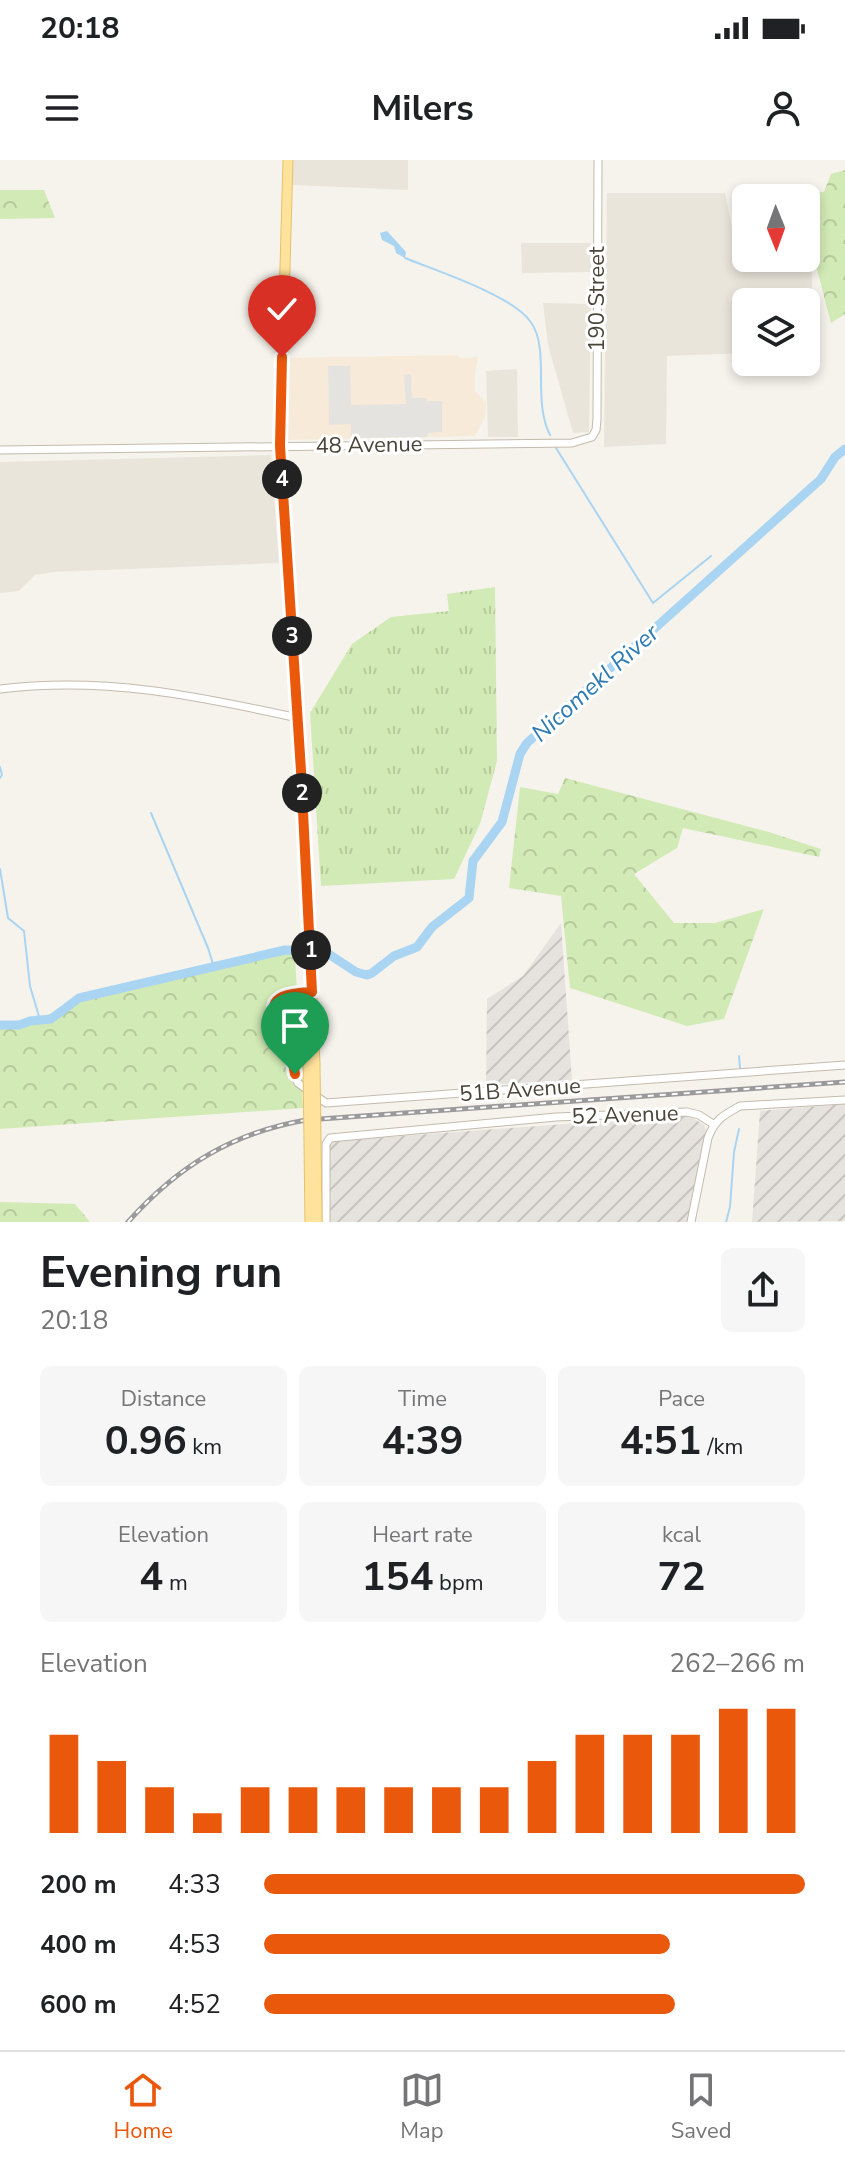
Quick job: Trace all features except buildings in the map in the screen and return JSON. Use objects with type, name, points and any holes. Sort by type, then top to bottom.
[{"type":"main road","points":[[288,160],[280,446],[312,977],[310,1222]]},
{"type":"main road","points":[[285,995],[302,1002],[308,1024],[317,1222]]},
{"type":"main road","points":[[309,1045],[312,1018]]},
{"type":"street","name":"190 Street","points":[[592,437],[597,419],[598,160]]},
{"type":"street","name":"48 Avenue","points":[[0,450],[572,443],[592,437]]},
{"type":"street","points":[[0,689],[48,685],[175,692],[298,718]]},
{"type":"street","points":[[285,995],[312,992]]},
{"type":"street","name":"51B Avenue","points":[[285,995],[276,1001],[274,1010],[288,1041],[296,1079],[307,1091],[326,1103],[845,1065]]},
{"type":"street","points":[[691,1222],[708,1138],[713,1124],[725,1114],[740,1106],[845,1100]]},
{"type":"street","name":"52 Avenue","points":[[326,1222],[328,1140],[556,1117],[687,1112],[713,1124]]},
{"type":"shaded area","points":[[293,160],[408,160],[408,190],[292,185]]},
{"type":"shaded area","points":[[607,193],[725,193],[732,228],[732,272],[812,272],[812,288],[732,288],[732,354],[667,356],[666,444],[604,447]]},
{"type":"shaded area","points":[[521,243],[591,243],[591,272],[522,273]]},
{"type":"shaded area","points":[[543,303],[591,304],[589,432],[573,433],[548,345]]},
{"type":"shaded area","points":[[457,355],[460,358],[478,357],[475,391],[486,402],[485,417],[475,436],[287,440],[286,358]]},
{"type":"shaded area","points":[[328,366],[350,366],[351,405],[406,404],[404,375],[411,374],[412,398],[442,401],[442,432],[428,433],[427,437],[351,438],[351,424],[329,425]]},
{"type":"shaded area","points":[[517,369],[518,437],[488,437],[486,371]]},
{"type":"shaded area","points":[[271,455],[279,563],[53,572],[35,575],[19,591],[0,593],[0,462]]},
{"type":"shaded area","points":[[561,923],[572,1080],[486,1085],[487,999],[523,976]]},
{"type":"shaded area","points":[[845,1104],[845,1221],[752,1222],[760,1111]]},
{"type":"shaded area","points":[[688,1115],[704,1125],[706,1131],[688,1222],[330,1222],[329,1148],[334,1141]]},
{"type":"green space","points":[[845,170],[845,314],[831,323],[818,272],[820,192],[824,192],[831,174]]},
{"type":"green space","points":[[0,190],[44,190],[55,218],[0,219]]},
{"type":"green space","points":[[495,587],[497,761],[480,824],[454,879],[321,886],[310,713],[352,644],[391,617],[449,611],[447,594]]},
{"type":"green space","points":[[565,778],[769,832],[821,849],[819,857],[683,828],[677,848],[634,874],[674,923],[715,923],[764,909],[724,1019],[687,1026],[570,988],[561,896],[509,888],[520,787],[558,794]]},
{"type":"green space","points":[[269,953],[295,955],[303,1108],[0,1129],[0,1023],[25,1021],[100,995]]},
{"type":"green space","points":[[0,1202],[75,1204],[90,1222],[0,1222]]},
{"type":"water","points":[[387,231],[406,252],[405,258],[396,253],[394,246],[382,240],[380,233]]},
{"type":"waterway","points":[[405,258],[491,293],[530,321],[539,343],[542,404],[550,435]]},
{"type":"waterway","points":[[556,448],[653,603],[711,556]]},
{"type":"waterway","name":"Nicomekl River","points":[[0,1025],[51,1019],[79,998],[285,950],[324,951],[356,972],[367,975],[394,956],[417,947],[432,927],[469,898],[473,861],[502,822],[520,754],[527,743],[821,479],[835,457],[845,449]]},
{"type":"waterway","points":[[0,767],[0,778]]},
{"type":"waterway","points":[[151,813],[214,967]]},
{"type":"waterway","points":[[0,869],[8,918],[24,931],[30,986],[40,1020]]},
{"type":"waterway","points":[[739,1056],[740,1068]]},
{"type":"waterway","points":[[726,1222],[739,1129]]},
{"type":"railway","points":[[128,1222],[166,1184],[208,1155],[254,1134],[306,1120],[845,1082]]},
{"type":"route","points":[[282,357],[280,446],[312,992],[281,996],[274,1010],[288,1041],[295,1074]]}]
